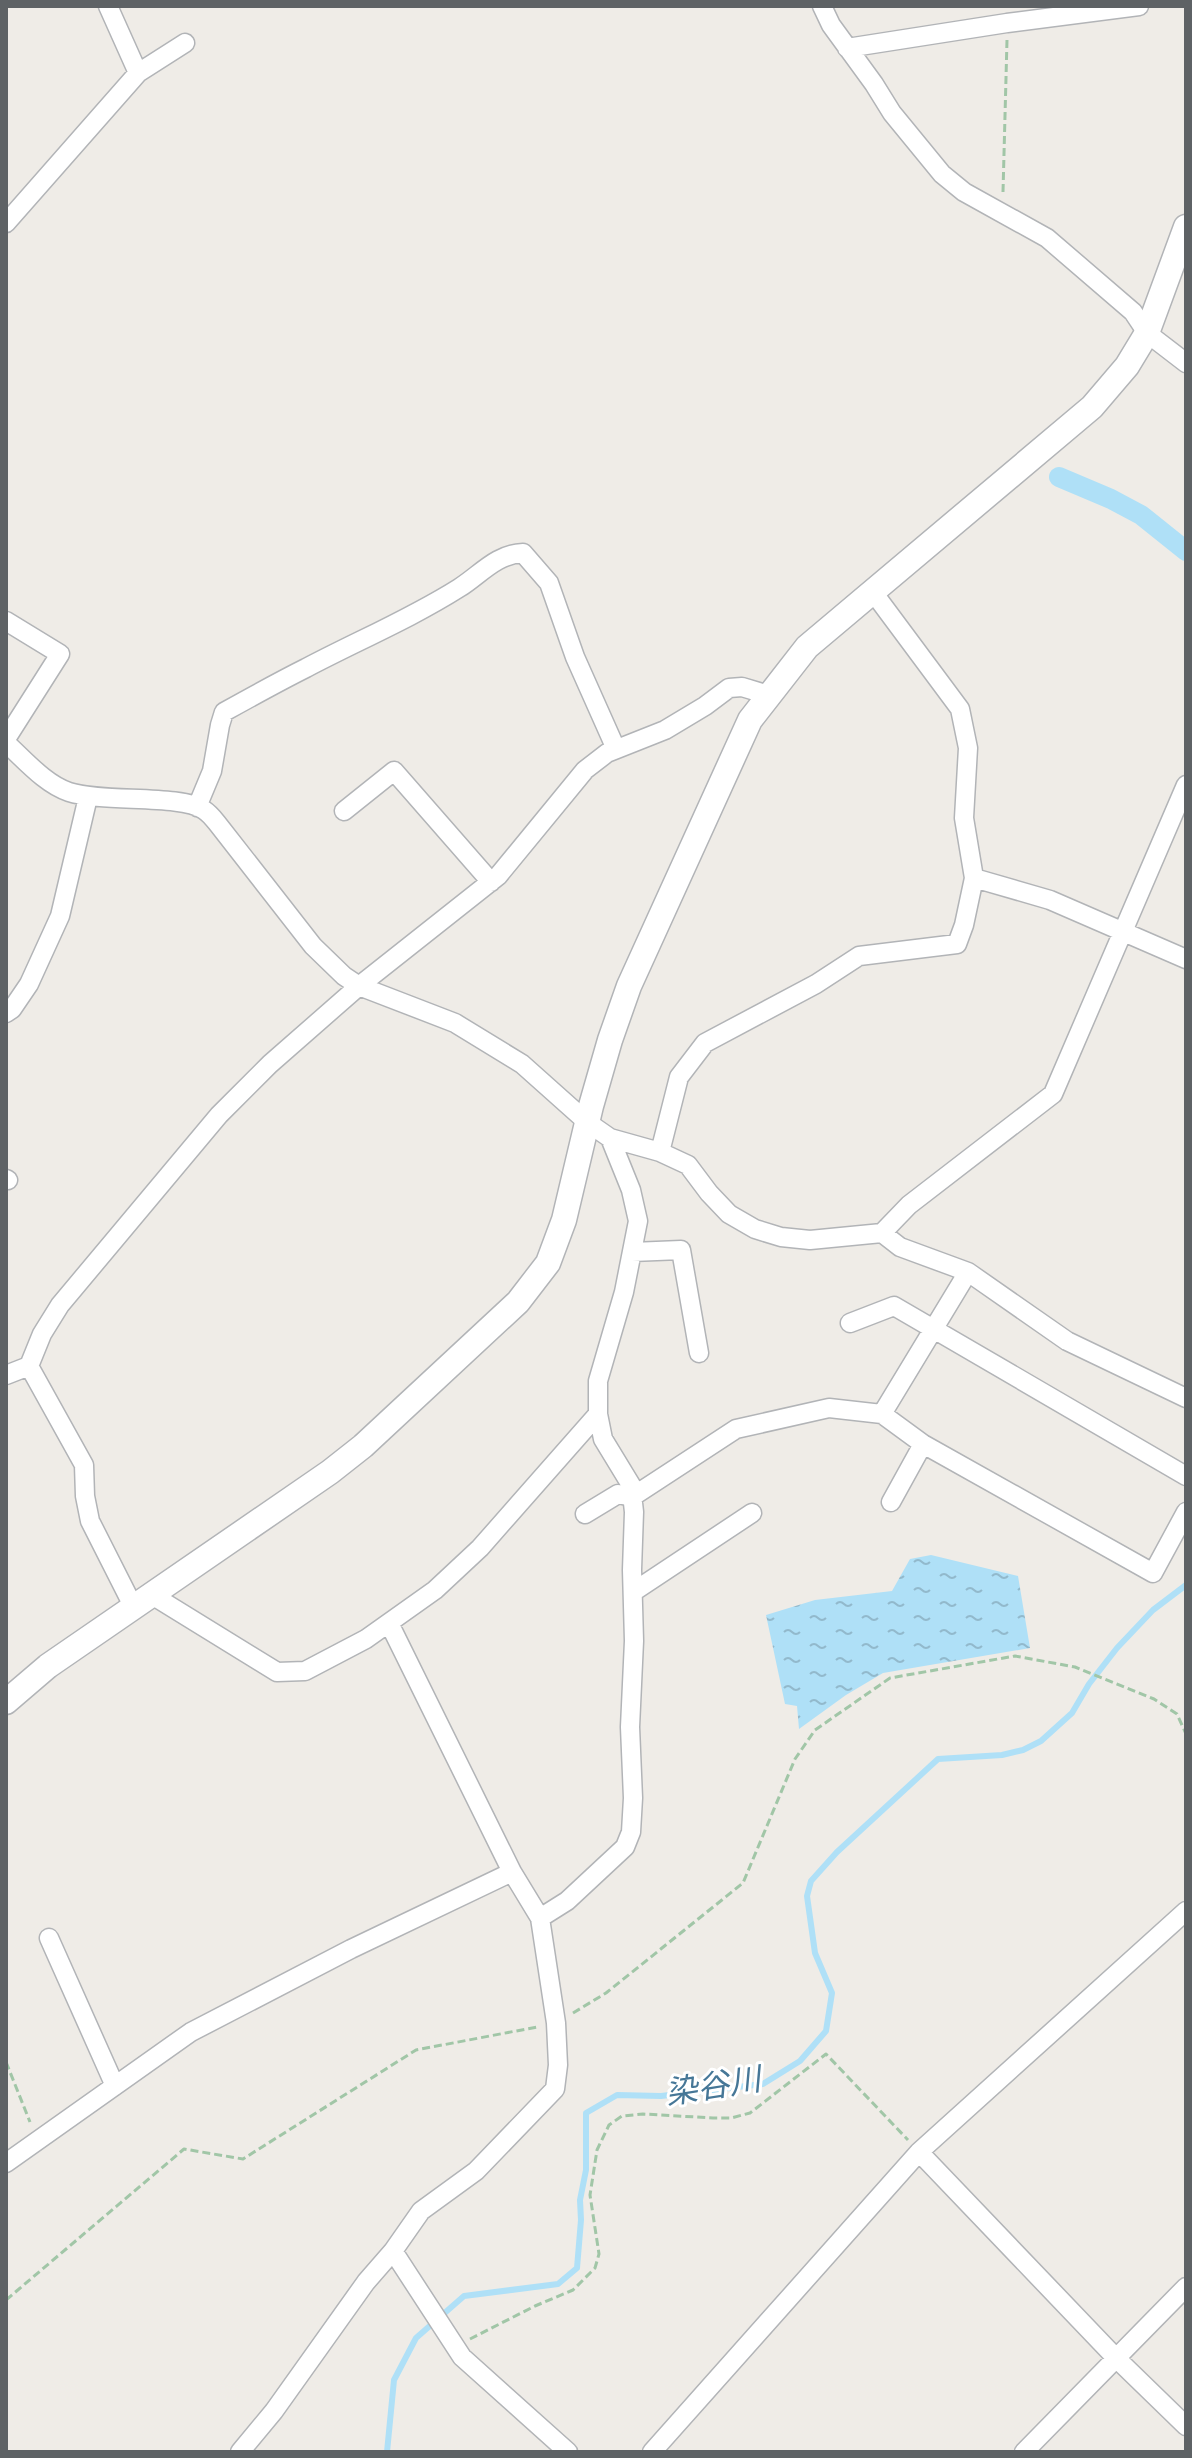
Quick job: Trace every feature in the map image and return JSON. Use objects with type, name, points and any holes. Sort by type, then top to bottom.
[{"type":"street","points":[[108,6],[138,73]]},
{"type":"street","points":[[822,6],[831,25],[892,113],[942,174],[964,192],[1047,238],[1133,312],[1147,333],[1186,363]]},
{"type":"street","points":[[847,48],[1139,6]]},
{"type":"street","points":[[6,223],[138,73],[185,43]]},
{"type":"street","points":[[6,1702],[48,1666],[294,1498],[363,1446],[518,1302],[548,1263],[564,1220],[587,1122],[629,986],[750,720],[807,647],[1092,407],[1127,366],[1147,333],[1186,227]]},
{"type":"street","points":[[197,807],[212,771],[224,712],[304,668],[430,606],[475,578],[488,565],[513,553],[523,553],[549,583],[575,657],[616,749]]},
{"type":"street","points":[[660,1152],[679,1077],[705,1043],[816,984],[859,956],[957,944],[974,878],[964,818],[968,748],[960,709],[873,592]]},
{"type":"street","points":[[6,621],[60,654],[6,741],[55,786],[88,797],[185,803],[202,808],[313,946],[344,976],[359,986],[455,1023],[522,1064],[587,1122],[610,1138],[660,1152],[688,1165],[729,1214],[755,1229],[781,1237],[810,1240],[882,1233],[909,1205],[1053,1094],[1186,785]]},
{"type":"street","points":[[6,1375],[29,1366],[42,1334],[60,1305],[219,1115],[270,1064],[359,986],[491,882],[585,770],[607,753],[665,730],[729,688],[742,687],[769,695]]},
{"type":"street","points":[[344,811],[394,771],[491,882]]},
{"type":"street","points":[[6,1013],[29,984],[60,916],[88,797]]},
{"type":"street","points":[[974,878],[1050,900],[1186,959]]},
{"type":"street","points":[[540,1918],[567,1901],[625,1847],[631,1832],[630,1727],[634,1641],[632,1497],[631,1485],[603,1439],[598,1414],[598,1381],[624,1292],[638,1221],[631,1190],[610,1138]]},
{"type":"street","points":[[882,1233],[900,1247],[968,1272],[1067,1341],[1186,1398]]},
{"type":"street","points":[[632,1252],[681,1250],[699,1353]]},
{"type":"street","points":[[882,1414],[968,1272]]},
{"type":"street","points":[[850,1323],[894,1306],[1186,1476]]},
{"type":"street","points":[[29,1366],[84,1465],[90,1521],[143,1600],[277,1672],[305,1671],[366,1639],[435,1590],[480,1548],[598,1414]]},
{"type":"street","points":[[585,1514],[618,1494],[632,1497],[736,1429],[829,1408],[882,1414],[923,1444],[1153,1573],[1186,1512]]},
{"type":"street","points":[[891,1502],[923,1444]]},
{"type":"street","points":[[633,1592],[752,1513]]},
{"type":"street","points":[[240,2452],[274,2411],[421,2211],[476,2171],[555,2089],[558,2065],[556,2023],[540,1918],[512,1872],[389,1623]]},
{"type":"street","points":[[6,2163],[191,2032],[351,1949],[512,1872]]},
{"type":"street","points":[[652,2452],[919,2152],[1186,1911]]},
{"type":"street","points":[[49,1938],[115,2086]]},
{"type":"street","points":[[919,2152],[1116,2358],[1186,2426]]},
{"type":"street","points":[[393,2251],[462,2357],[568,2452]]},
{"type":"street","points":[[1024,2452],[1186,2287]]},
{"type":"path","points":[[1002,212],[1007,23]]},
{"type":"path","points":[[6,2300],[184,2149],[243,2159],[416,2050],[556,2023],[606,1993],[743,1883],[795,1759],[815,1730],[890,1678],[1015,1656],[1075,1667],[1154,1699],[1177,1714],[1186,1734]]},
{"type":"path","points":[[456,2347],[573,2290],[595,2268],[599,2254],[590,2195],[597,2150],[609,2125],[622,2116],[643,2114],[722,2118],[750,2113],[826,2054],[919,2152]]},
{"type":"path","points":[[6,2062],[37,2141]]},
{"type":"water","points":[[931,1555],[1018,1576],[1030,1648],[883,1673],[799,1729],[797,1706],[785,1704],[766,1615],[815,1600],[892,1591],[910,1559]]},
{"type":"waterway","points":[[1059,477],[1141,515],[1186,551]]},
{"type":"waterway","name":"染谷川","points":[[387,2452],[394,2380],[416,2338],[464,2296],[558,2284],[577,2268],[580,2200],[586,2170],[586,2113],[617,2095],[661,2096],[763,2084],[800,2061],[826,2031],[832,1993],[815,1953],[807,1896],[811,1881],[837,1852],[938,1759],[1002,1755],[1041,1741],[1072,1713],[1089,1684],[1117,1648],[1153,1610],[1186,1585]]}]
